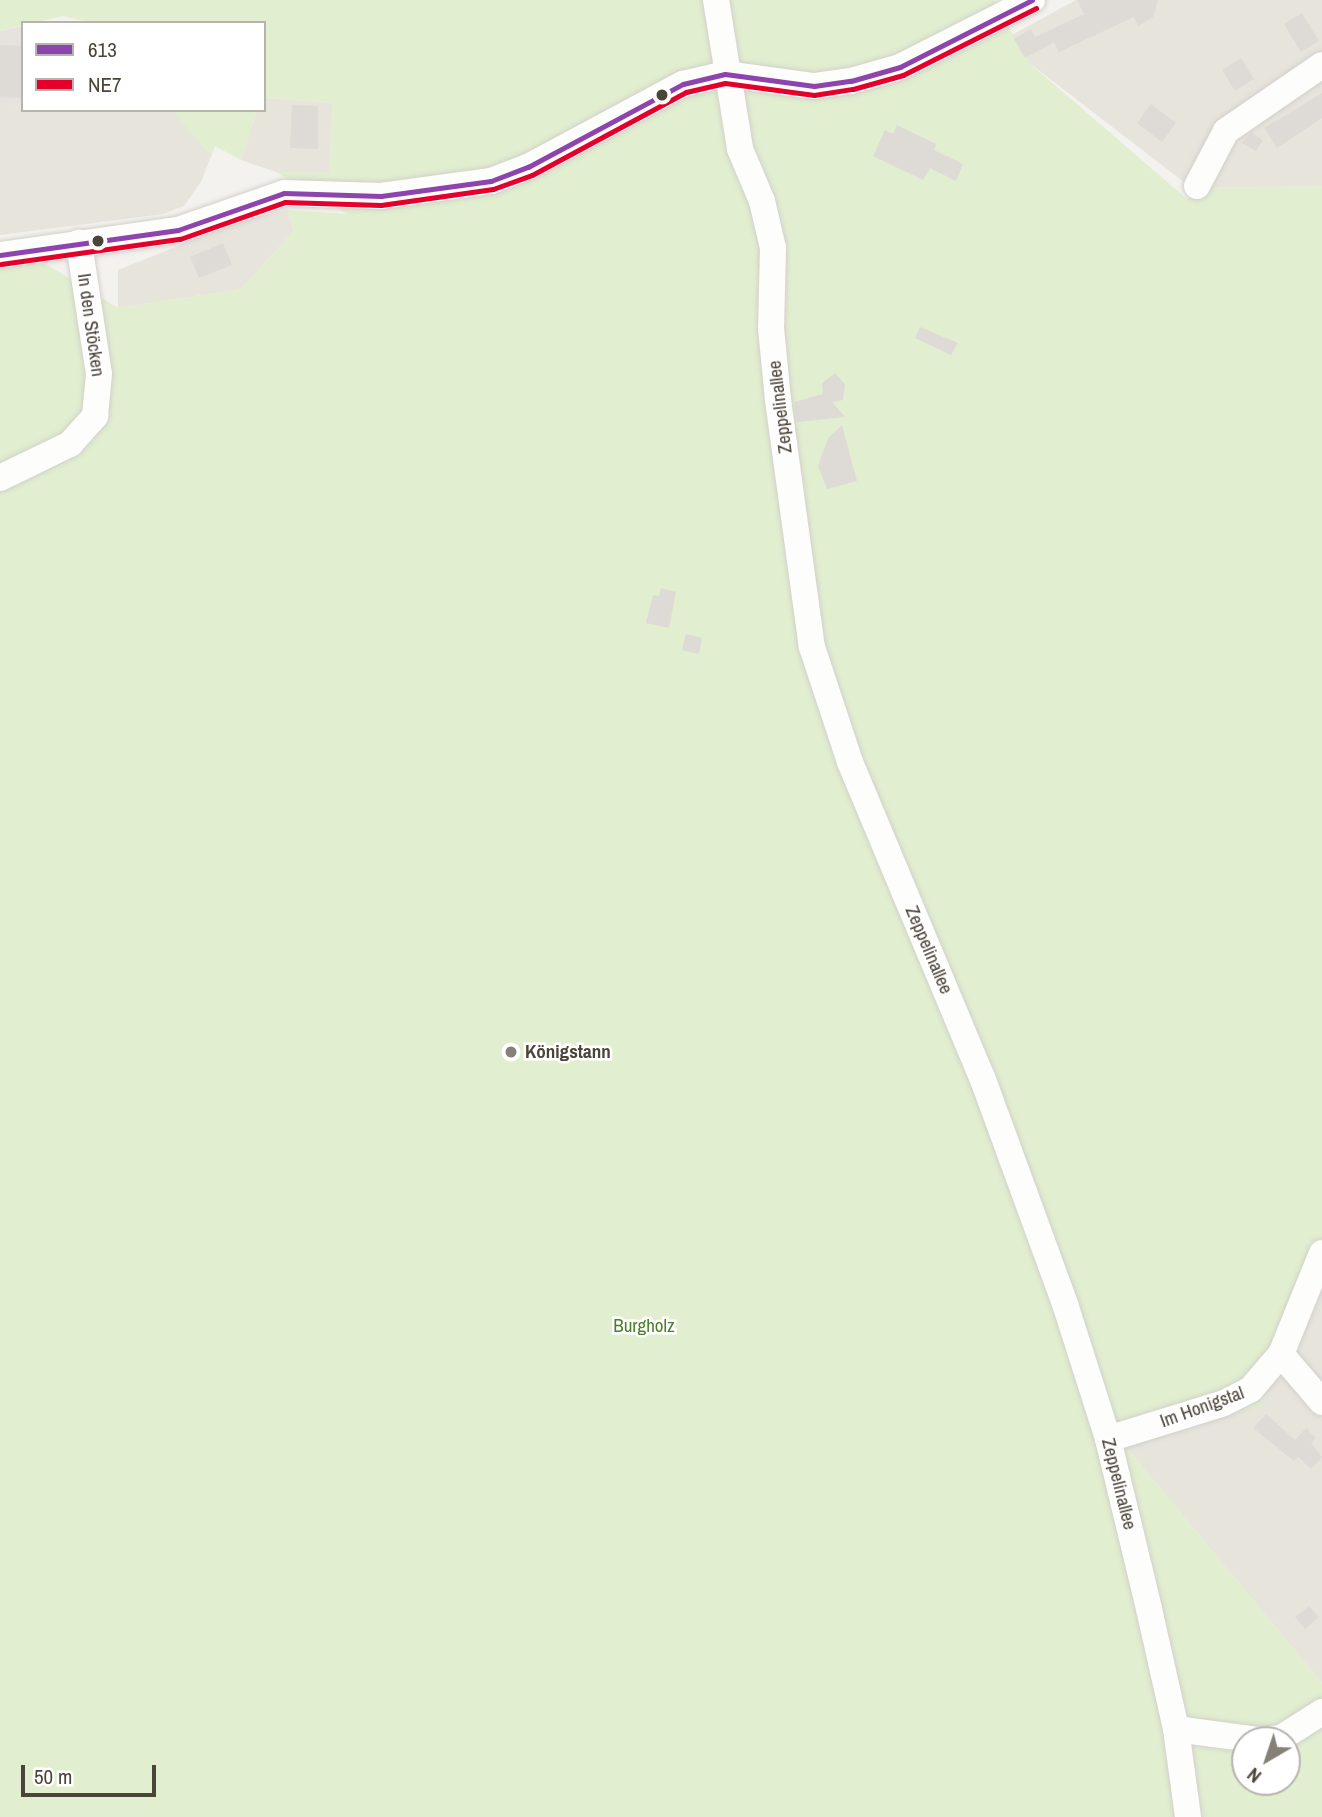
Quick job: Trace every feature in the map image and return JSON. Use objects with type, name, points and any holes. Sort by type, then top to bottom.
[{"type":"street","name":"Zeppelinallee","points":[[716,0],[725,74],[740,149],[762,201],[773,248],[771,328],[778,400],[812,647],[850,762],[987,1090],[1108,1439],[1177,1729],[1188,1817]]},
{"type":"street","points":[[0,255],[177,229],[284,193],[381,196],[491,181],[528,167],[683,84],[725,74],[814,86],[851,82],[900,67],[990,10],[1032,0]]},
{"type":"street","points":[[1197,186],[1226,131],[1322,65]]},
{"type":"street","name":"In den Stöcken","points":[[0,478],[70,444],[96,416],[99,374],[79,243]]},
{"type":"street","name":"Im Honigstal","points":[[1108,1439],[1224,1403],[1251,1390],[1281,1354],[1322,1253]]},
{"type":"street","points":[[1281,1354],[1322,1402]]},
{"type":"street","points":[[1300,1726],[1322,1712]]},
{"type":"street","points":[[1177,1729],[1231,1736]]},
{"type":"shaded area","points":[[1076,0],[1322,0],[1322,58],[1237,116],[1189,186],[1028,62],[1012,35]]},
{"type":"shaded area","points":[[21,26],[21,106],[0,105],[0,31]]},
{"type":"shaded area","points":[[1322,70],[1322,186],[1205,188],[1230,141]]},
{"type":"shaded area","points":[[266,98],[333,103],[329,173],[276,172],[241,160],[256,112],[266,112]]},
{"type":"shaded area","points":[[0,105],[21,106],[21,112],[175,112],[212,154],[201,182],[184,206],[163,214],[0,235]]},
{"type":"shaded area","points":[[287,210],[294,231],[241,289],[118,308],[118,270],[238,222]]},
{"type":"shaded area","points":[[1322,1278],[1322,1683],[1122,1442]]},
{"type":"green space","name":"Burgholz","points":[[0,0],[994,0],[1028,62],[1187,199],[1205,188],[1322,186],[1322,1278],[1262,1406],[1122,1442],[1322,1683],[1322,1817],[0,1817],[0,269],[44,263],[118,308],[241,289],[294,231],[287,210],[347,214],[276,172],[329,173],[333,103],[266,98],[266,21],[84,21],[63,16],[42,21],[21,21],[21,26],[0,31]]},
{"type":"green space","points":[[175,112],[256,112],[241,160],[215,146],[212,154],[205,150]]},
{"type":"building","points":[[1077,0],[1158,0],[1153,17],[1138,26],[1134,17],[1059,52],[1054,42],[1025,58],[1014,39],[1031,29],[1035,37],[1084,14]]},
{"type":"building","points":[[1302,13],[1319,41],[1301,52],[1284,24]]},
{"type":"building","points":[[0,45],[21,46],[21,98],[0,97]]},
{"type":"building","points":[[1241,58],[1254,79],[1235,91],[1222,70]]},
{"type":"building","points":[[1322,93],[1322,118],[1277,148],[1264,128]]},
{"type":"building","points":[[1151,104],[1176,123],[1162,142],[1137,123]]},
{"type":"building","points":[[292,105],[318,106],[318,149],[290,148]]},
{"type":"building","points":[[897,125],[936,144],[934,150],[963,164],[956,181],[930,168],[923,180],[873,156],[885,130],[893,134]]},
{"type":"building","points":[[1251,133],[1263,140],[1256,151],[1242,143]]},
{"type":"building","points":[[223,243],[232,265],[199,278],[190,257]]},
{"type":"building","points":[[920,327],[958,343],[951,355],[915,338]]},
{"type":"building","points":[[835,373],[845,384],[843,400],[832,402],[845,417],[797,422],[794,402],[823,394],[822,383]]},
{"type":"building","points":[[842,425],[857,481],[827,489],[818,466],[828,438]]},
{"type":"building","points":[[661,588],[676,592],[669,628],[646,623],[653,595],[659,596]]},
{"type":"building","points":[[686,634],[702,638],[699,654],[682,650]]},
{"type":"building","points":[[1266,1414],[1295,1440],[1306,1428],[1316,1438],[1311,1443],[1322,1457],[1311,1469],[1298,1457],[1294,1461],[1253,1428]]},
{"type":"building","points":[[1309,1606],[1319,1617],[1305,1629],[1295,1617]]},
{"type":"transit line","name":"613","points":[[0,255],[178,230],[284,193],[381,196],[491,181],[528,167],[683,84],[725,74],[814,86],[851,81],[900,67],[1032,0]]},
{"type":"transit line","name":"NE7","points":[[1,264],[180,239],[285,202],[381,205],[493,189],[532,175],[686,92],[725,83],[814,95],[853,89],[903,75],[1036,8]]},
{"type":"place","name":"Königstann","points":[[511,1052]]}]
